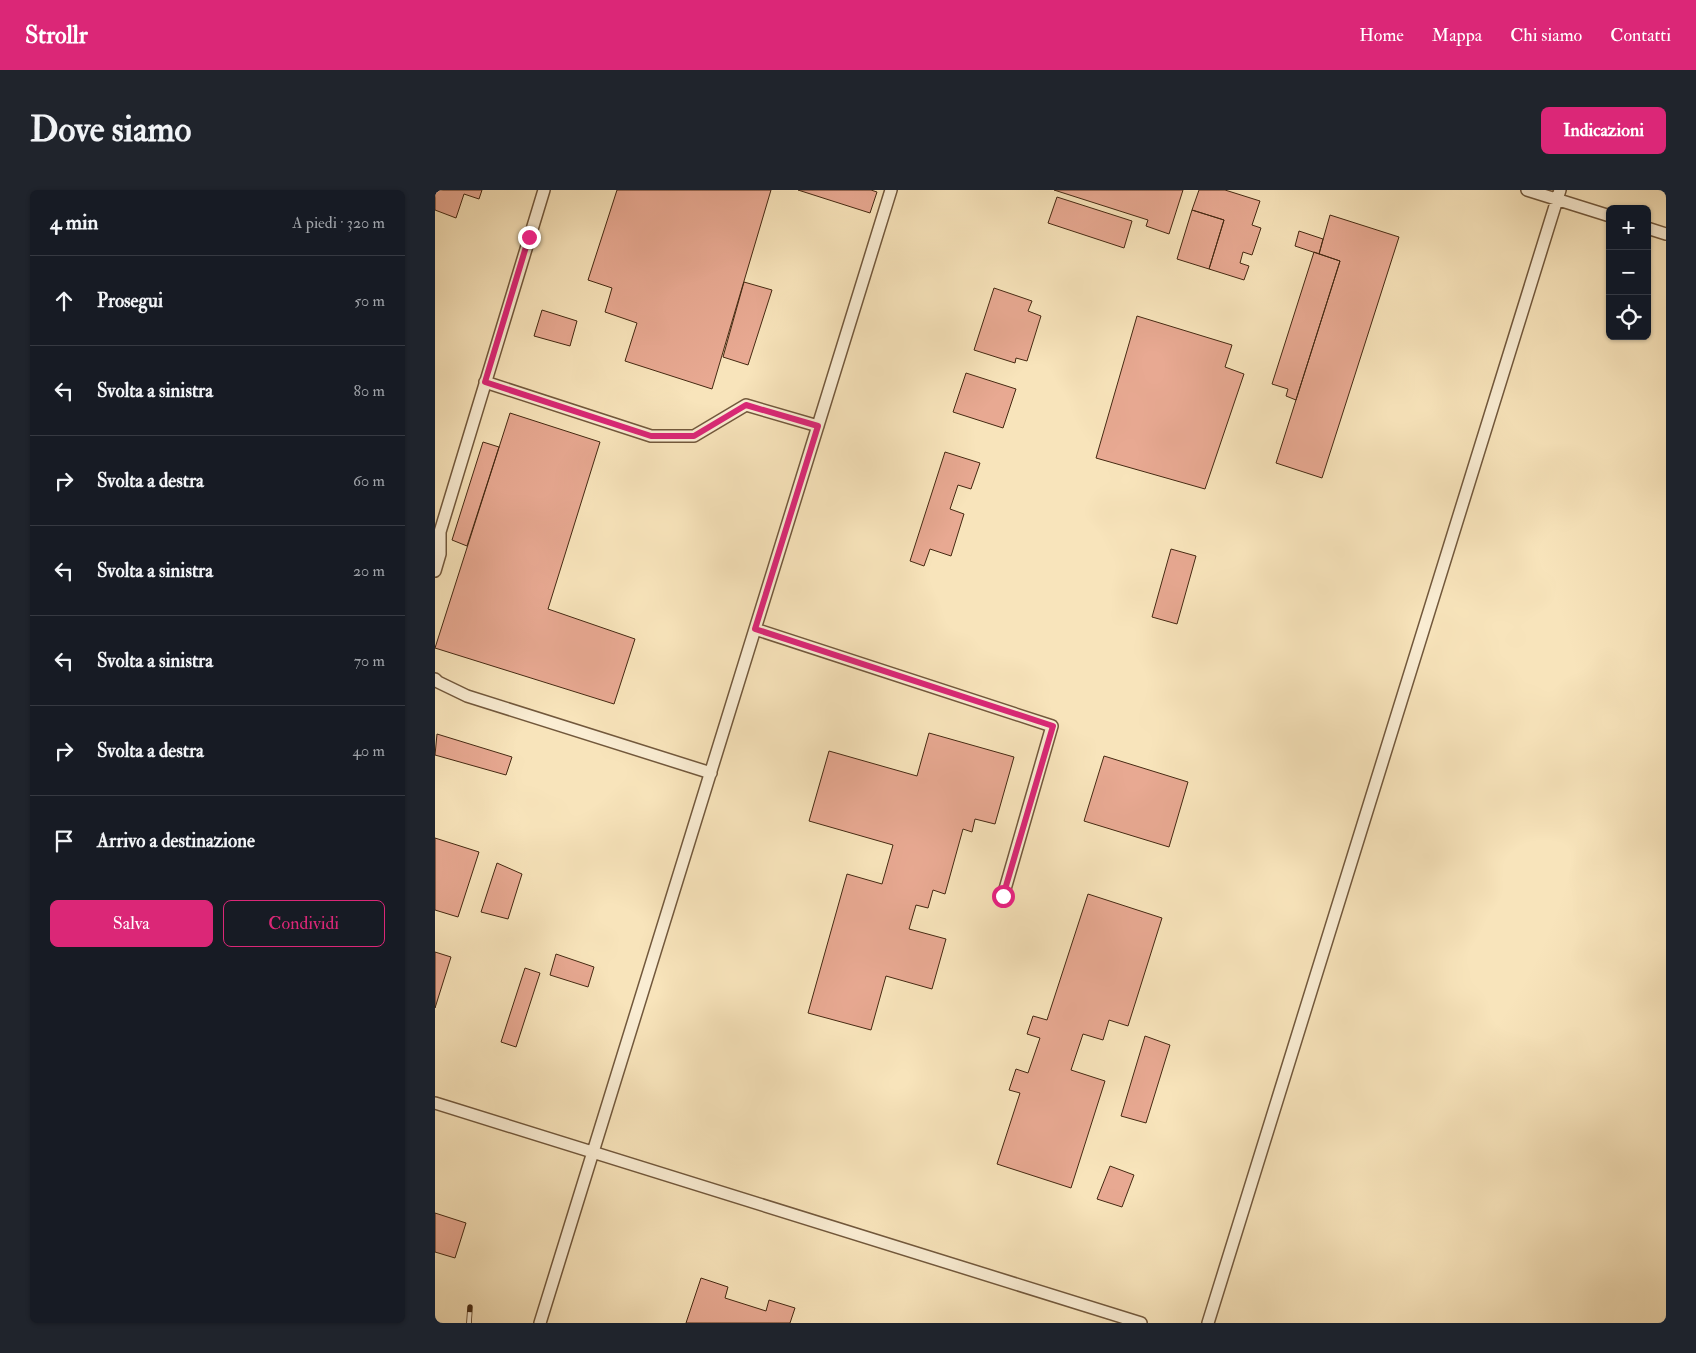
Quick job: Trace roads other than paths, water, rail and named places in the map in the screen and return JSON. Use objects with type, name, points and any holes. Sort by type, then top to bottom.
[{"type":"lane","points":[[435,571],[440,554],[437,531],[544,190]]},
{"type":"lane","points":[[540,1323],[891,190]]},
{"type":"lane","points":[[1527,190],[1559,195],[1606,214]]},
{"type":"lane","points":[[1208,1323],[1559,195]]},
{"type":"lane","points":[[1651,229],[1666,234]]},
{"type":"lane","points":[[485,382],[651,436],[694,436],[746,405],[818,426]]},
{"type":"lane","points":[[755,629],[1053,726],[1003,896]]},
{"type":"lane","points":[[435,679],[467,696],[711,773]]},
{"type":"lane","points":[[435,1103],[1141,1323]]},
{"type":"railway","points":[[469,1323],[470,1307]]}]
